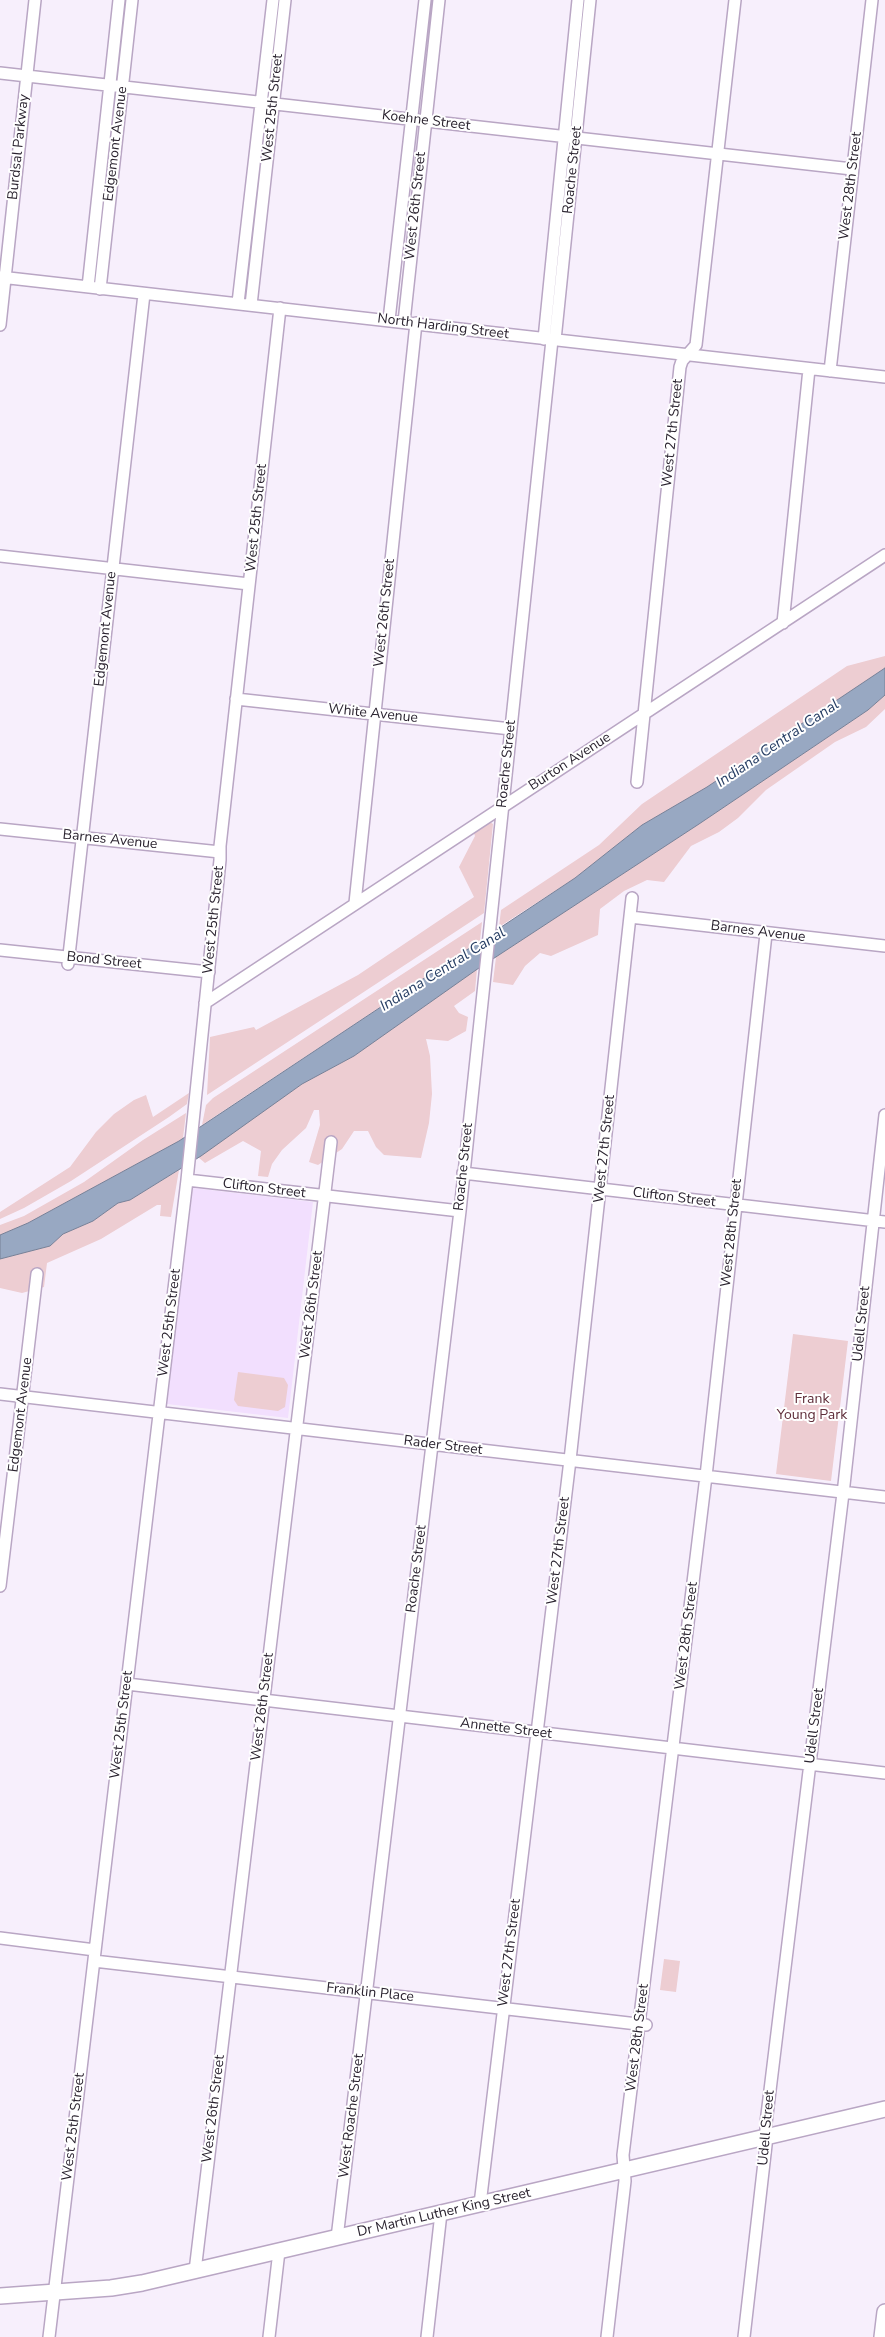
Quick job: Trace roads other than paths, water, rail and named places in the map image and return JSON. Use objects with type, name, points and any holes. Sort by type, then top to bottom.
[{"type":"main road","name":"Dr Martin Luther King Street","points":[[0,2296],[131,2286],[885,2109]]},
{"type":"main road","points":[[882,2337],[885,2312]]},
{"type":"street","name":"Burdsal Parkway","points":[[0,324],[2,277],[35,0]]},
{"type":"street","name":"Edgemont Avenue","points":[[88,287],[119,0]]},
{"type":"street","name":"Edgemont Avenue","points":[[100,289],[132,0]]},
{"type":"street","name":"West 25th Street","points":[[238,303],[273,0]]},
{"type":"street","name":"West 25th Street","points":[[251,305],[284,0]]},
{"type":"street","name":"West 26th Street","points":[[389,320],[425,0]]},
{"type":"street","name":"West 26th Street","points":[[404,322],[439,0]]},
{"type":"street","name":"Roache Street","points":[[367,1993],[460,1212],[511,729],[570,138],[578,0]]},
{"type":"street","name":"Roache Street","points":[[570,138],[590,0]]},
{"type":"street","name":"West 27th Street","points":[[637,782],[680,367],[696,345],[735,0]]},
{"type":"street","name":"West 28th Street","points":[[830,371],[872,0]]},
{"type":"street","name":"Koehne Street","points":[[0,74],[852,169]]},
{"type":"street","name":"North Harding Street","points":[[2,277],[885,378]]},
{"type":"street","name":"Edgemont Avenue","points":[[69,960],[144,294]]},
{"type":"street","name":"West 25th Street","points":[[49,2337],[187,1177],[236,699],[280,308]]},
{"type":"street","name":"West 26th Street","points":[[355,903],[416,323]]},
{"type":"street","points":[[783,623],[809,369]]},
{"type":"street","name":"Burton Avenue","points":[[205,1003],[885,554]]},
{"type":"street","points":[[0,556],[249,584]]},
{"type":"street","name":"White Avenue","points":[[236,699],[511,729]]},
{"type":"street","name":"Barnes Avenue","points":[[0,829],[220,852]]},
{"type":"street","name":"West 27th Street","points":[[480,2204],[570,1460],[632,898]]},
{"type":"street","name":"Barnes Avenue","points":[[630,917],[766,934],[885,946]]},
{"type":"street","name":"West 28th Street","points":[[607,2337],[624,2170],[623,2155],[643,2025],[766,934]]},
{"type":"street","name":"Bond Street","points":[[0,950],[69,960],[208,972]]},
{"type":"street","name":"Udell Street","points":[[744,2337],[767,2137],[766,2123],[843,1492],[879,1221],[885,1115]]},
{"type":"street","name":"West 26th Street","points":[[195,2271],[331,1142]]},
{"type":"street","name":"Clifton Street","points":[[463,1173],[879,1221]]},
{"type":"street","name":"Clifton Street","points":[[187,1177],[325,1197],[460,1212]]},
{"type":"street","name":"Edgemont Avenue","points":[[0,1586],[37,1274]]},
{"type":"street","name":"Rader Street","points":[[0,1394],[885,1497]]},
{"type":"street","name":"Annette Street","points":[[127,1684],[885,1773]]},
{"type":"street","name":"Franklin Place","points":[[0,1938],[94,1956],[230,1976],[643,2025]]},
{"type":"street","name":"West Roache Street","points":[[337,2238],[367,1993]]},
{"type":"street","points":[[427,2337],[442,2213]]},
{"type":"street","points":[[269,2337],[279,2251]]},
{"type":"water","name":"Indiana Central Canal","points":[[885,668],[885,695],[868,710],[699,824],[476,970],[354,1056],[302,1084],[201,1156],[130,1200],[118,1203],[93,1221],[63,1234],[50,1246],[0,1259],[0,1235],[28,1223],[179,1141],[575,878],[642,825],[707,787]]},
{"type":"park label","name":"Frank Young Park","points":[[812,1408]]}]
